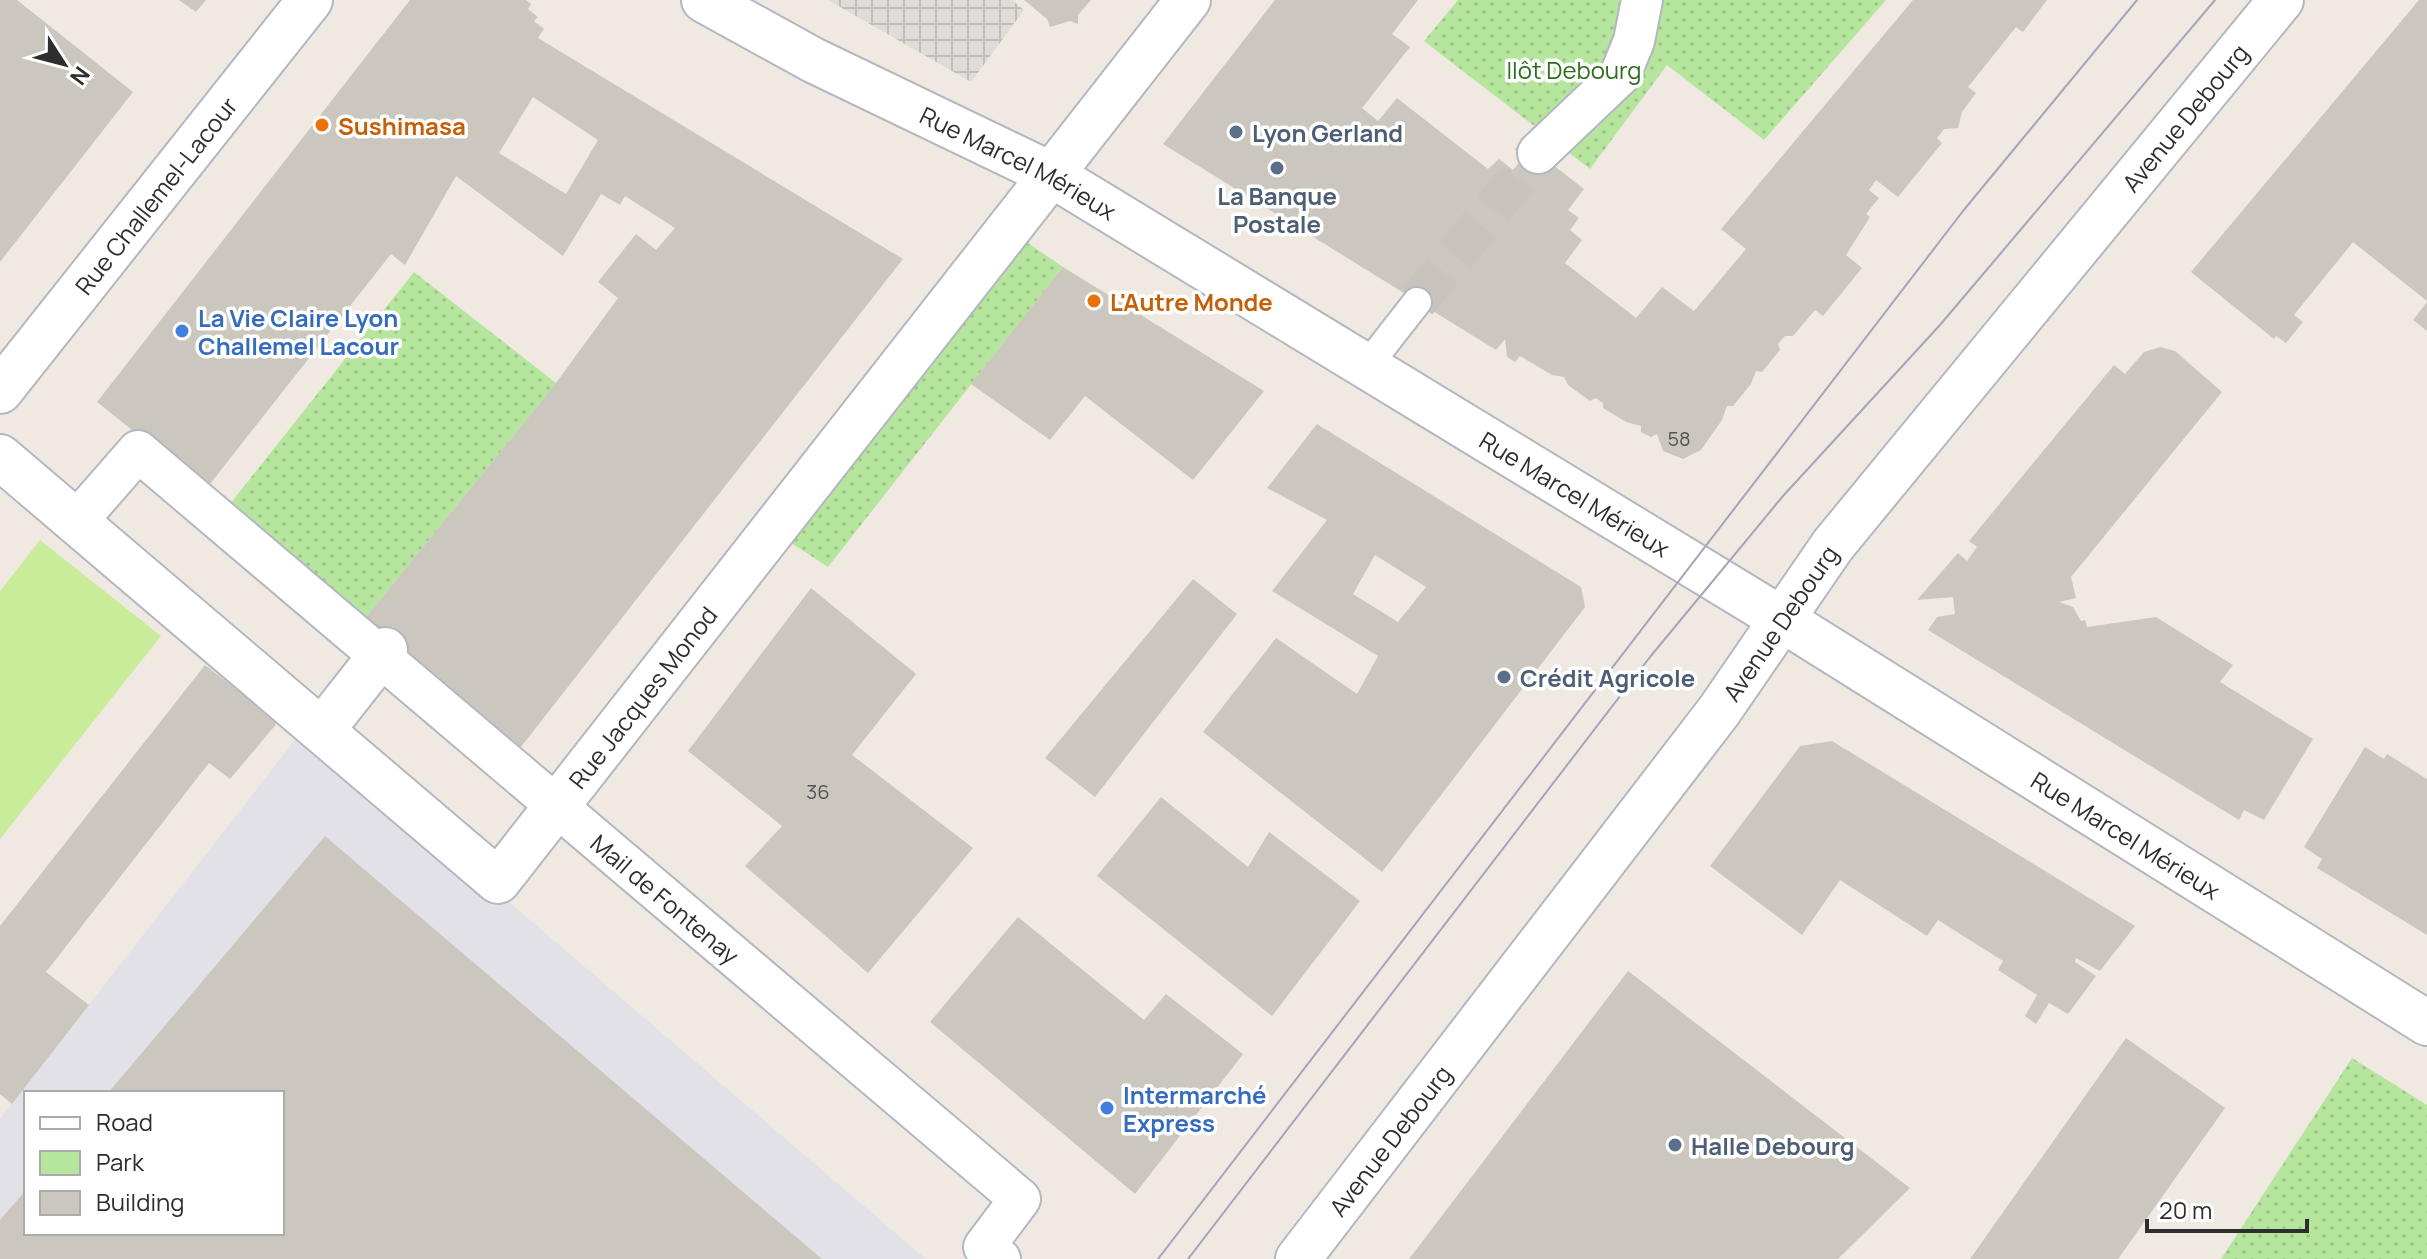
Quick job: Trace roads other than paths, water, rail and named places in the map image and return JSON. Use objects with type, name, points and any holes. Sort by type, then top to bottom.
[{"type":"street","name":"Rue Challemel-Lacour","points":[[0,391],[310,0]]},
{"type":"street","name":"Rue Marcel Mérieux","points":[[704,0],[813,60],[1052,175],[1783,620],[2427,1023]]},
{"type":"street","name":"Rue Jacques Monod","points":[[0,457],[498,881],[1188,0]]},
{"type":"street","points":[[1538,153],[1620,75],[1634,41],[1642,0]]},
{"type":"street","name":"Avenue Debourg","points":[[1298,1259],[1691,748],[1833,545],[2281,0]]},
{"type":"street","name":"Mail de Fontenay","points":[[76,522],[138,451],[382,654],[1020,1199],[984,1247],[1000,1259]]},
{"type":"street","points":[[322,730],[382,654]]},
{"type":"lane","points":[[1367,366],[1417,302]]},
{"type":"tunnel","points":[[1417,302],[1538,153]]},
{"type":"tram line","points":[[1158,1259],[1963,211],[2137,0]]},
{"type":"tram line","points":[[1188,1259],[1650,657],[1783,496],[1940,325],[2215,0]]},
{"type":"place","name":"Sushimasa","points":[[322,125]]},
{"type":"place","name":"Lyon Gerland","points":[[1236,132]]},
{"type":"place","name":"La Banque Postale","points":[[1277,168]]},
{"type":"place","name":"L'Autre Monde","points":[[1094,301]]},
{"type":"place","name":"La Vie Claire Lyon Challemel Lacour","points":[[182,331]]},
{"type":"place","name":"Crédit Agricole","points":[[1504,677]]},
{"type":"place","name":"Intermarché Express","points":[[1107,1108]]},
{"type":"place","name":"Halle Debourg","points":[[1675,1145]]},
{"type":"park label","name":"Ilôt Debourg","points":[[1574,69]]}]
